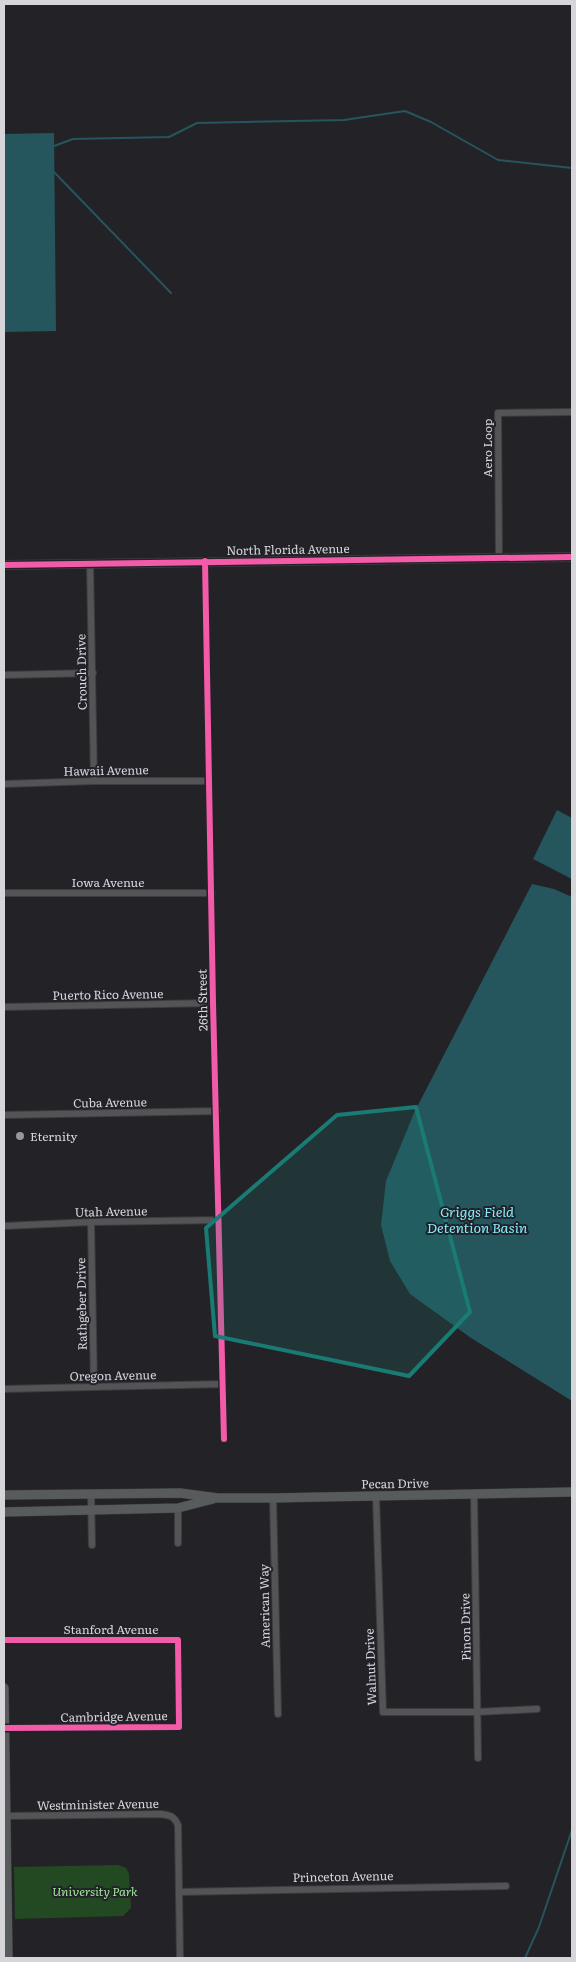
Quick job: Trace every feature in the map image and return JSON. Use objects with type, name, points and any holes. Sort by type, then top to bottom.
[{"type":"main road","name":"North Florida Avenue","points":[[4,565],[572,557]]},
{"type":"main road","name":"Pecan Drive","points":[[4,1495],[180,1493],[218,1498],[273,1498],[572,1492]]},
{"type":"main road","name":"Pecan Drive","points":[[4,1512],[178,1508],[218,1498]]},
{"type":"main road","points":[[4,1688],[8,1958]]},
{"type":"street","name":"Aero Loop","points":[[499,557],[498,413],[572,412]]},
{"type":"street","name":"26th Street","points":[[205,561],[213,1003],[224,1439]]},
{"type":"street","name":"Crouch Drive","points":[[90,563],[94,781]]},
{"type":"street","points":[[4,675],[93,673]]},
{"type":"street","name":"Hawaii Avenue","points":[[4,784],[94,781],[209,781]]},
{"type":"street","name":"Iowa Avenue","points":[[4,894],[212,893]]},
{"type":"street","name":"Puerto Rico Avenue","points":[[4,1007],[213,1003]]},
{"type":"street","name":"Cuba Avenue","points":[[4,1115],[217,1111]]},
{"type":"street","name":"Utah Avenue","points":[[4,1226],[91,1222],[219,1220]]},
{"type":"street","name":"Rathgeber Drive","points":[[91,1222],[94,1386]]},
{"type":"street","name":"Oregon Avenue","points":[[4,1389],[223,1384]]},
{"type":"street","points":[[91,1494],[92,1545]]},
{"type":"street","name":"Pinon Drive","points":[[474,1495],[478,1758]]},
{"type":"street","name":"Walnut Drive","points":[[376,1496],[383,1712],[478,1712],[537,1709]]},
{"type":"street","name":"American Way","points":[[273,1498],[278,1714]]},
{"type":"street","points":[[178,1508],[178,1543]]},
{"type":"street","name":"Stanford Avenue","points":[[4,1640],[178,1640],[178,1681]]},
{"type":"street","name":"Cambridge Avenue","points":[[4,1728],[179,1727],[178,1681]]},
{"type":"street","name":"Westminister Avenue","points":[[5,1811],[169,1815],[175,1818],[178,1826],[179,1892]]},
{"type":"street","name":"Princeton Avenue","points":[[179,1892],[506,1886]]},
{"type":"street","points":[[179,1892],[180,1958]]},
{"type":"highlighted area","points":[[416,1107],[470,1312],[409,1376],[215,1336],[206,1228],[337,1115]]},
{"type":"green space","name":"University Park","points":[[118,1865],[126,1868],[129,1874],[131,1908],[123,1916],[15,1919],[14,1867]]},
{"type":"water","points":[[54,133],[56,331],[4,332],[4,134]]},
{"type":"water","points":[[557,810],[572,818],[572,879],[533,859]]},
{"type":"water","name":"Griggs Field Detention Basin","points":[[532,884],[554,889],[572,897],[572,1401],[471,1338],[410,1294],[390,1261],[381,1225],[386,1181],[414,1113]]},
{"type":"waterway","points":[[54,146],[73,139],[169,137],[197,123],[344,120],[405,111],[431,122],[498,160],[572,168]]},
{"type":"waterway","points":[[54,172],[171,293]]},
{"type":"waterway","points":[[525,1958],[539,1927],[572,1830]]},
{"type":"cycle path","points":[[4,565],[572,557]]},
{"type":"cycle path","points":[[205,561],[213,1003],[224,1439]]},
{"type":"cycle path","points":[[4,1640],[178,1640],[179,1727],[4,1728]]},
{"type":"place","name":"Eternity","points":[[20,1136]]}]
